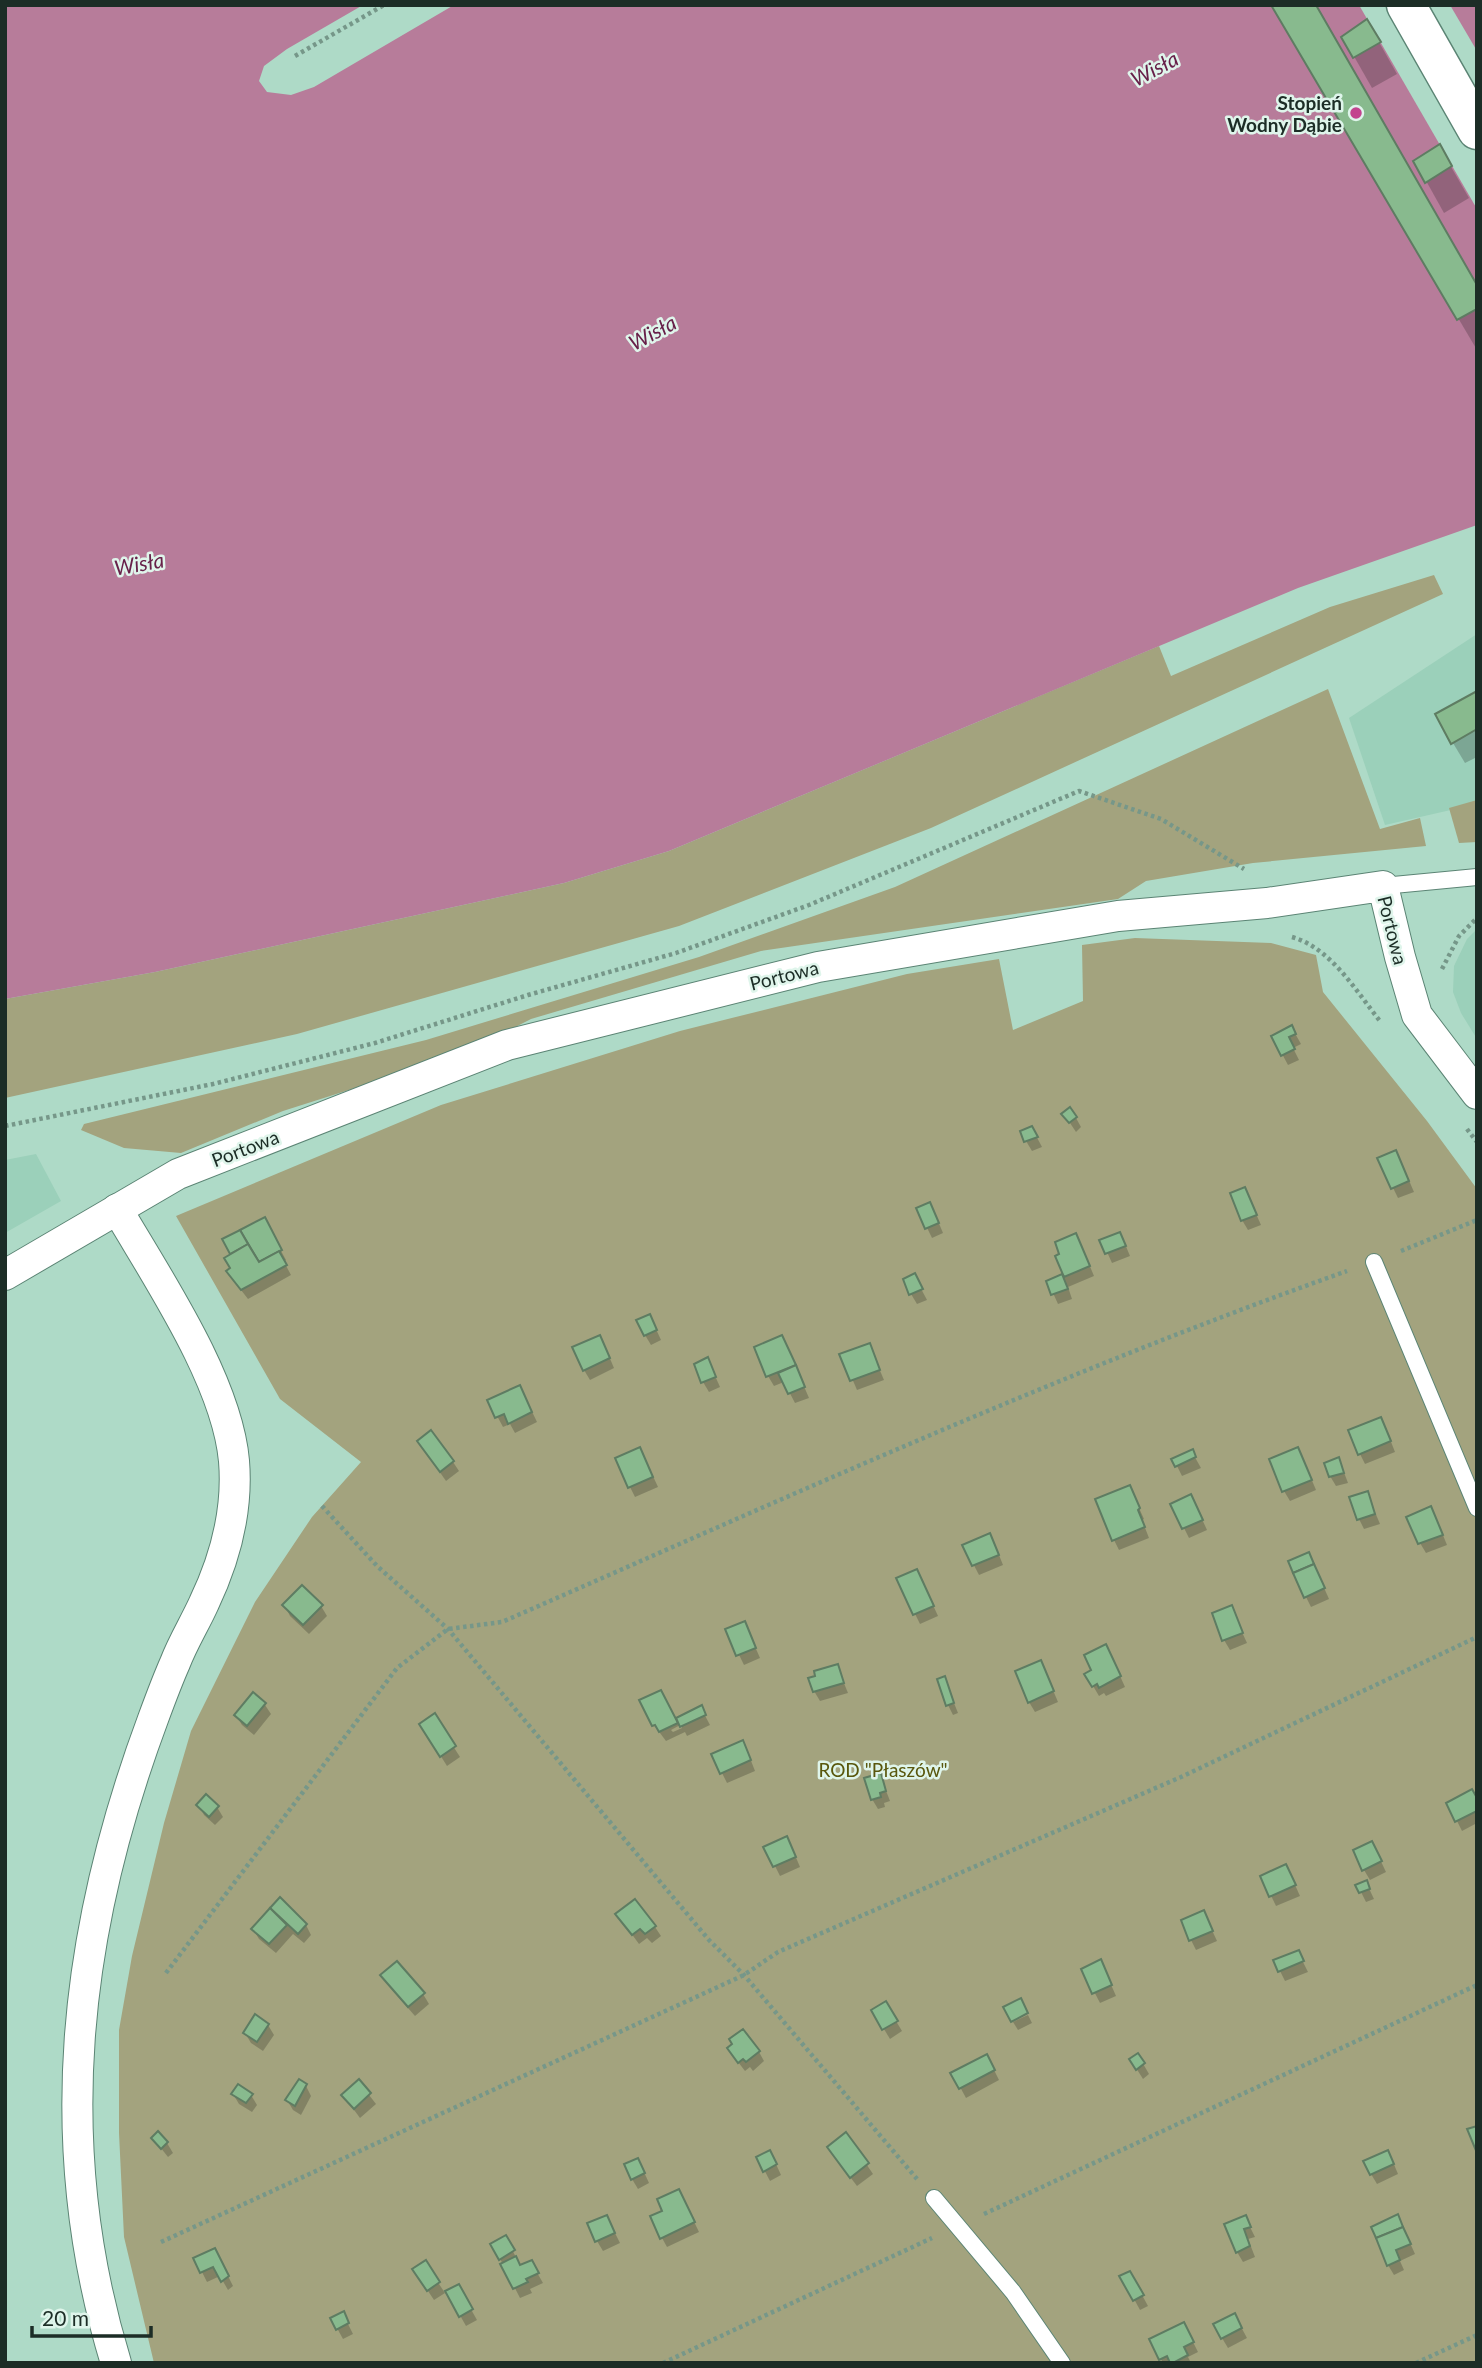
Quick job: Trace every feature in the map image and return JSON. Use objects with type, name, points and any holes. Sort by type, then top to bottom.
[{"type":"street","points":[[1406,5],[1477,130]]},
{"type":"street","name":"Portowa","points":[[5,1275],[178,1174],[507,1045],[818,967],[1118,916],[1267,903],[1383,887],[1399,957],[1417,1015],[1477,1094]]},
{"type":"street","points":[[116,2363],[97,2299],[88,2248],[79,2164],[76,2112],[84,1975],[100,1891],[123,1806],[175,1661],[206,1599],[223,1555],[232,1521],[235,1492],[232,1450],[223,1411],[195,1345],[117,1209]]},
{"type":"lane","points":[[1383,887],[1477,877]]},
{"type":"lane","points":[[1374,1262],[1477,1508]]},
{"type":"lane","points":[[934,2198],[1013,2292],[1062,2363]]},
{"type":"path","points":[[295,56],[384,5]]},
{"type":"path","points":[[5,1126],[213,1084],[361,1046],[676,953],[809,905],[1079,791],[1161,819],[1249,872]]},
{"type":"path","points":[[1443,981],[1441,971],[1459,936],[1477,918]]},
{"type":"path","points":[[166,1973],[397,1668],[448,1629],[502,1622],[946,1430],[1245,1307],[1374,1262],[1477,1220]]},
{"type":"path","points":[[322,1506],[377,1566],[448,1629],[709,1940],[744,1975],[934,2198]]},
{"type":"path","points":[[161,2242],[744,1975],[778,1952],[1181,1777],[1477,1637]]},
{"type":"path","points":[[663,2363],[1477,1985]]},
{"type":"path","points":[[1416,2363],[1477,2335]]},
{"type":"shaded area","points":[[1477,634],[1477,804],[1385,825],[1349,718]]},
{"type":"shaded area","points":[[1477,929],[1477,1039],[1461,1013],[1453,992],[1454,966],[1467,939]]},
{"type":"shaded area","points":[[36,1154],[61,1201],[5,1233],[5,1160]]},
{"type":"green space","points":[[1434,575],[1443,594],[931,828],[679,926],[297,1034],[5,1098],[5,999],[155,972],[564,883],[669,851],[1159,646],[1171,676],[1330,607]]},
{"type":"green space","points":[[1328,689],[1380,829],[1420,818],[1426,846],[1253,863],[1146,881],[1118,899],[761,951],[531,1019],[462,1054],[283,1111],[181,1153],[124,1148],[81,1130],[84,1124],[426,1040],[699,957],[895,887]]},
{"type":"green space","points":[[1477,800],[1477,842],[1459,843],[1449,808]]},
{"type":"green space","name":"ROD \"Płaszów\"","points":[[1135,938],[1271,943],[1316,955],[1323,992],[1427,1121],[1477,1189],[1477,2363],[154,2363],[124,2237],[119,2133],[119,2030],[132,1956],[164,1823],[191,1731],[255,1602],[312,1517],[361,1462],[280,1399],[176,1216],[441,1105],[680,1031],[907,974],[999,959],[1013,1030],[1083,1001],[1082,945]]},
{"type":"water","name":"Wisła","points":[[5,5],[363,5],[287,49],[264,66],[259,81],[267,92],[291,95],[314,87],[454,5],[1477,5],[1477,525],[1298,588],[669,851],[564,883],[155,972],[5,999]]},
{"type":"pier","name":"Stopień Wodny Dąbie","points":[[1359,5],[1450,5],[1477,51],[1477,209]]},
{"type":"building","name":"Stopień Wodny Dąbie","points":[[1271,5],[1316,5],[1477,285],[1477,309],[1457,320]]},
{"type":"building","points":[[1367,19],[1381,42],[1353,58],[1341,37]]},
{"type":"building","points":[[1440,144],[1452,166],[1425,183],[1413,161]]},
{"type":"building","points":[[1477,691],[1477,729],[1451,744],[1435,714]]},
{"type":"building","points":[[1292,1025],[1296,1034],[1289,1037],[1295,1049],[1281,1056],[1271,1036]]},
{"type":"building","points":[[1070,1107],[1077,1117],[1069,1123],[1061,1114]]},
{"type":"building","points":[[1032,1126],[1038,1137],[1024,1142],[1020,1131]]},
{"type":"building","points":[[1396,1150],[1409,1181],[1391,1189],[1377,1158]]},
{"type":"building","points":[[1245,1187],[1257,1215],[1241,1221],[1230,1193]]},
{"type":"building","points":[[930,1202],[939,1223],[925,1229],[916,1208]]},
{"type":"building","points":[[265,1217],[282,1250],[259,1262],[240,1230]]},
{"type":"building","points":[[240,1230],[248,1244],[230,1254],[222,1239]]},
{"type":"building","points":[[1120,1232],[1126,1246],[1105,1254],[1099,1240]]},
{"type":"building","points":[[1076,1233],[1090,1266],[1064,1277],[1055,1256],[1059,1254],[1055,1242]]},
{"type":"building","points":[[248,1244],[259,1262],[279,1251],[287,1265],[241,1290],[226,1271],[230,1268],[224,1258]]},
{"type":"building","points":[[915,1273],[923,1289],[909,1295],[903,1279]]},
{"type":"building","points":[[1062,1274],[1068,1289],[1051,1295],[1046,1281]]},
{"type":"building","points":[[650,1314],[657,1330],[644,1336],[636,1320]]},
{"type":"building","points":[[600,1335],[610,1358],[583,1371],[572,1347]]},
{"type":"building","points":[[782,1335],[796,1365],[766,1377],[754,1347]]},
{"type":"building","points":[[870,1343],[880,1370],[850,1381],[839,1354]]},
{"type":"building","points":[[708,1357],[716,1377],[701,1383],[694,1364]]},
{"type":"building","points":[[796,1365],[805,1387],[788,1394],[778,1373]]},
{"type":"building","points":[[520,1385],[532,1412],[508,1424],[504,1414],[495,1418],[487,1400]]},
{"type":"building","points":[[1381,1417],[1391,1441],[1358,1455],[1348,1430]]},
{"type":"building","points":[[431,1430],[454,1461],[440,1472],[417,1441]]},
{"type":"building","points":[[640,1447],[653,1477],[628,1488],[615,1458]]},
{"type":"building","points":[[1298,1447],[1312,1480],[1282,1492],[1269,1459]]},
{"type":"building","points":[[1193,1449],[1196,1457],[1175,1467],[1171,1459]]},
{"type":"building","points":[[1339,1457],[1344,1473],[1329,1477],[1324,1463]]},
{"type":"building","points":[[1130,1485],[1145,1527],[1112,1541],[1095,1499]]},
{"type":"building","points":[[1368,1491],[1375,1514],[1357,1520],[1349,1497]]},
{"type":"building","points":[[1191,1494],[1203,1520],[1182,1529],[1170,1504]]},
{"type":"building","points":[[1431,1506],[1443,1535],[1418,1544],[1406,1517]]},
{"type":"building","points":[[990,1533],[999,1555],[972,1566],[962,1545]]},
{"type":"building","points":[[1309,1552],[1314,1564],[1293,1573],[1288,1561]]},
{"type":"building","points":[[1314,1564],[1325,1588],[1304,1598],[1293,1573]]},
{"type":"building","points":[[917,1569],[934,1606],[913,1615],[896,1578]]},
{"type":"building","points":[[302,1585],[323,1605],[303,1625],[282,1605]]},
{"type":"building","points":[[1232,1605],[1243,1633],[1222,1641],[1212,1613]]},
{"type":"building","points":[[745,1621],[756,1648],[736,1656],[725,1629]]},
{"type":"building","points":[[1106,1644],[1121,1676],[1099,1688],[1097,1684],[1092,1687],[1084,1674],[1091,1670],[1084,1655]]},
{"type":"building","points":[[1041,1660],[1054,1691],[1028,1703],[1015,1671]]},
{"type":"building","points":[[838,1664],[844,1683],[813,1692],[808,1678],[815,1676],[814,1671]]},
{"type":"building","points":[[945,1676],[954,1703],[946,1706],[937,1679]]},
{"type":"building","points":[[661,1690],[678,1723],[659,1732],[655,1725],[652,1726],[639,1700]]},
{"type":"building","points":[[253,1692],[266,1703],[247,1726],[234,1715]]},
{"type":"building","points":[[702,1705],[706,1715],[680,1727],[676,1718]]},
{"type":"building","points":[[435,1713],[456,1746],[440,1757],[419,1724]]},
{"type":"building","points":[[743,1740],[751,1760],[720,1774],[711,1754]]},
{"type":"building","points":[[881,1773],[886,1791],[880,1793],[881,1797],[871,1800],[864,1778]]},
{"type":"building","points":[[1472,1789],[1477,1798],[1477,1811],[1455,1822],[1446,1803]]},
{"type":"building","points":[[206,1794],[219,1806],[209,1817],[196,1805]]},
{"type":"building","points":[[787,1836],[796,1857],[773,1867],[763,1847]]},
{"type":"building","points":[[1372,1841],[1382,1861],[1362,1871],[1353,1850]]},
{"type":"building","points":[[1286,1864],[1296,1885],[1269,1897],[1260,1876]]},
{"type":"building","points":[[1367,1880],[1370,1889],[1359,1893],[1355,1885]]},
{"type":"building","points":[[280,1897],[307,1924],[298,1934],[270,1908]]},
{"type":"building","points":[[635,1899],[656,1926],[645,1934],[640,1929],[632,1935],[615,1914]]},
{"type":"building","points":[[270,1908],[287,1925],[269,1944],[251,1929]]},
{"type":"building","points":[[1204,1910],[1213,1931],[1189,1941],[1181,1920]]},
{"type":"building","points":[[1299,1950],[1304,1961],[1278,1972],[1273,1960]]},
{"type":"building","points":[[1101,1959],[1112,1985],[1092,1994],[1081,1969]]},
{"type":"building","points":[[397,1961],[425,1993],[408,2007],[380,1975]]},
{"type":"building","points":[[1021,1998],[1028,2013],[1011,2022],[1003,2007]]},
{"type":"building","points":[[886,2001],[898,2021],[882,2030],[871,2010]]},
{"type":"building","points":[[255,2014],[269,2024],[257,2042],[243,2033]]},
{"type":"building","points":[[743,2029],[760,2051],[746,2062],[743,2059],[738,2063],[727,2048],[732,2044],[729,2039]]},
{"type":"building","points":[[1138,2053],[1145,2063],[1136,2070],[1129,2059]]},
{"type":"building","points":[[987,2054],[995,2070],[959,2089],[950,2073]]},
{"type":"building","points":[[299,2079],[307,2084],[295,2106],[285,2100]]},
{"type":"building","points":[[359,2079],[371,2093],[354,2109],[341,2095]]},
{"type":"building","points":[[238,2084],[253,2094],[246,2103],[231,2094]]},
{"type":"building","points":[[1477,2126],[1477,2153],[1467,2129]]},
{"type":"building","points":[[158,2131],[168,2142],[161,2149],[151,2138]]},
{"type":"building","points":[[846,2132],[869,2163],[850,2178],[827,2147]]},
{"type":"building","points":[[770,2150],[777,2164],[763,2172],[756,2157]]},
{"type":"building","points":[[1388,2150],[1394,2164],[1370,2175],[1363,2161]]},
{"type":"building","points":[[638,2158],[645,2173],[631,2180],[624,2164]]},
{"type":"building","points":[[679,2189],[695,2222],[660,2239],[650,2216],[662,2211],[657,2199]]},
{"type":"building","points":[[1398,2214],[1403,2227],[1376,2238],[1371,2227]]},
{"type":"building","points":[[607,2215],[615,2233],[595,2242],[587,2223]]},
{"type":"building","points":[[1246,2215],[1251,2227],[1244,2229],[1250,2246],[1236,2253],[1224,2224]]},
{"type":"building","points":[[1403,2227],[1411,2244],[1396,2250],[1400,2260],[1387,2266],[1376,2238]]},
{"type":"building","points":[[506,2235],[515,2250],[499,2260],[490,2244]]},
{"type":"building","points":[[215,2248],[229,2276],[221,2282],[213,2267],[200,2273],[193,2258]]},
{"type":"building","points":[[516,2256],[520,2265],[532,2260],[539,2273],[513,2289],[500,2264]]},
{"type":"building","points":[[426,2260],[440,2282],[427,2291],[412,2269]]},
{"type":"building","points":[[1130,2271],[1144,2295],[1133,2301],[1119,2276]]},
{"type":"building","points":[[459,2284],[473,2309],[459,2317],[445,2291]]},
{"type":"building","points":[[344,2311],[349,2323],[336,2330],[330,2318]]},
{"type":"building","points":[[1235,2313],[1242,2328],[1221,2339],[1213,2324]]},
{"type":"building","points":[[1184,2322],[1194,2342],[1184,2347],[1188,2355],[1173,2363],[1170,2363],[1167,2356],[1159,2360],[1149,2339]]},
{"type":"place","name":"Stopień Wodny Dąbie","points":[[1356,113]]}]
